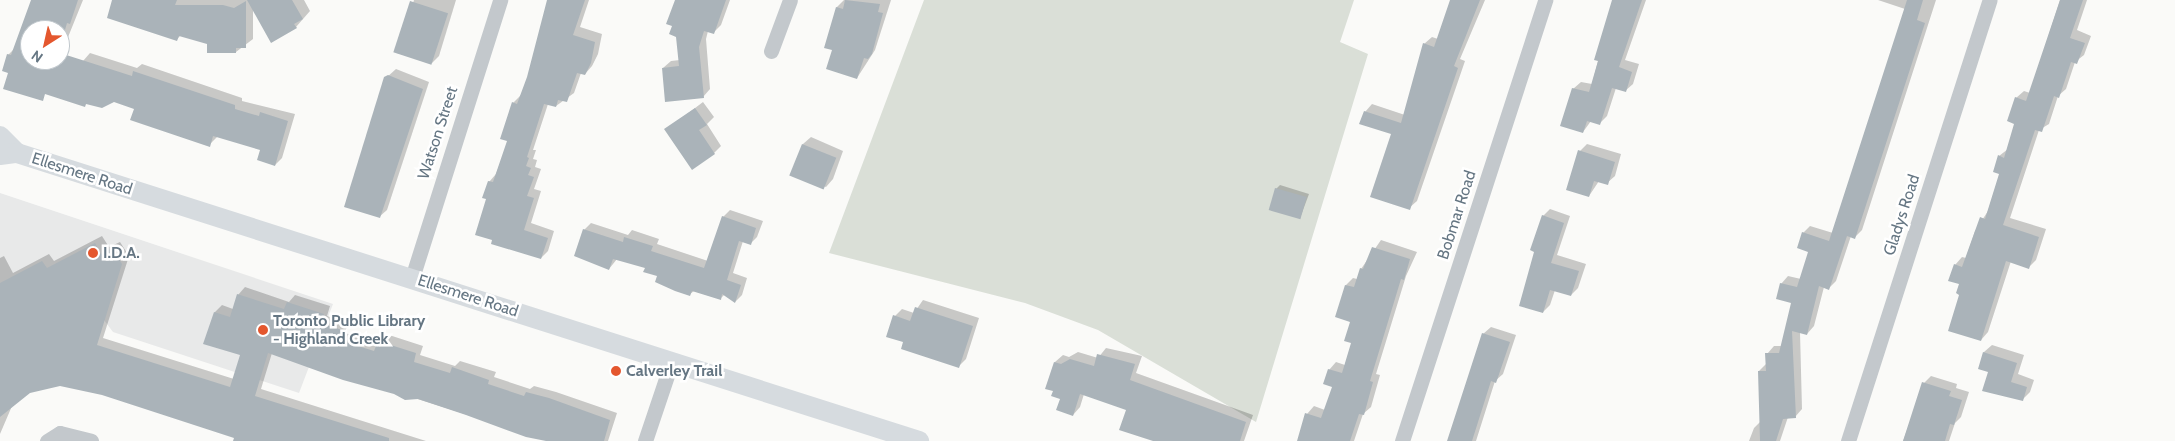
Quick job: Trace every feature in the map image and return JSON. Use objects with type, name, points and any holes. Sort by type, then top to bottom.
[{"type":"main road","name":"Ellesmere Road","points":[[0,136],[8,154],[412,278],[909,439]]},
{"type":"street","name":"Watson Street","points":[[412,278],[500,0]]},
{"type":"street","points":[[771,51],[790,0]]},
{"type":"street","name":"Bobmar Road","points":[[1402,441],[1545,0]]},
{"type":"street","name":"Gladys Road","points":[[1848,441],[1990,0]]},
{"type":"street","points":[[645,441],[672,361]]},
{"type":"street","points":[[47,441],[60,433],[91,441]]},
{"type":"shaded area","points":[[924,0],[1354,0],[1340,42],[1368,54],[1256,422],[1098,330],[1025,303],[829,253]]},
{"type":"shaded area","points":[[0,193],[333,304],[299,393],[113,332],[101,316],[0,344]]},
{"type":"building","points":[[31,0],[78,0],[70,24],[70,20],[24,20]]},
{"type":"building","points":[[112,0],[177,0],[175,5],[223,5],[234,8],[246,1],[246,48],[236,48],[236,53],[207,53],[207,44],[179,36],[177,41],[107,18]]},
{"type":"building","points":[[247,0],[292,0],[303,19],[294,24],[297,28],[271,43]]},
{"type":"building","points":[[547,0],[585,0],[573,35],[595,42],[591,63],[585,75],[577,73],[567,102],[558,100],[556,107],[544,104],[527,157],[529,158],[526,166],[531,168],[528,175],[534,177],[527,196],[534,198],[524,230],[548,238],[541,259],[491,244],[492,240],[475,235],[486,199],[482,198],[488,181],[493,182],[507,141],[500,139],[512,102],[517,104],[527,77]]},
{"type":"building","points":[[675,0],[726,0],[714,34],[704,31],[699,47],[704,98],[665,102],[662,68],[679,66],[676,37],[669,34],[672,26],[666,24]]},
{"type":"building","points":[[845,0],[880,4],[878,12],[883,13],[872,54],[868,59],[864,58],[857,79],[826,69],[832,50],[824,48],[836,7],[843,9]]},
{"type":"building","points":[[1450,0],[1480,0],[1454,66],[1458,68],[1410,210],[1370,197],[1391,134],[1359,124],[1364,111],[1401,123],[1423,43],[1434,47]]},
{"type":"building","points":[[1612,0],[1642,0],[1619,67],[1632,72],[1626,92],[1612,88],[1600,125],[1587,121],[1583,133],[1560,126],[1572,88],[1589,92],[1598,61],[1594,60]]},
{"type":"building","points":[[1907,0],[1923,0],[1917,20],[1925,23],[1855,239],[1847,236],[1829,290],[1819,286],[1807,335],[1792,331],[1796,418],[1783,419],[1776,441],[1760,441],[1758,371],[1766,371],[1765,353],[1779,353],[1791,303],[1776,299],[1780,283],[1797,287],[1808,252],[1797,248],[1802,232],[1829,241]]},
{"type":"building","points":[[2060,0],[2083,0],[2070,38],[2085,43],[2077,64],[2071,62],[2059,98],[2054,96],[2042,132],[2035,130],[2003,225],[2039,237],[2029,269],[2006,261],[1981,341],[1948,331],[1959,295],[1956,293],[1959,284],[1948,281],[1954,264],[1962,267],[1980,217],[1985,219],[1999,174],[1993,172],[1998,155],[2004,158],[2014,124],[2007,121],[2015,97],[2026,101]]},
{"type":"building","points":[[410,1],[448,13],[431,65],[393,52]]},
{"type":"building","points":[[20,30],[20,70],[70,70],[70,56],[132,76],[133,71],[235,105],[235,109],[259,116],[260,112],[288,121],[275,166],[257,160],[260,150],[213,136],[210,147],[130,120],[134,109],[114,102],[102,108],[86,104],[85,107],[45,94],[43,101],[3,89],[8,73],[2,71],[7,54],[11,55]]},
{"type":"building","points":[[388,75],[423,89],[380,218],[344,207],[384,77]]},
{"type":"building","points":[[695,108],[707,125],[699,130],[715,154],[692,170],[664,129]]},
{"type":"building","points":[[802,144],[836,158],[824,189],[789,176]]},
{"type":"building","points":[[1578,150],[1615,162],[1608,185],[1594,181],[1589,197],[1566,190]]},
{"type":"building","points":[[1275,188],[1307,197],[1300,219],[1269,210]]},
{"type":"building","points":[[1542,215],[1564,223],[1551,263],[1579,271],[1571,296],[1550,290],[1543,313],[1519,306],[1534,252],[1530,250]]},
{"type":"building","points":[[722,216],[756,228],[751,245],[739,241],[727,280],[741,285],[735,303],[722,294],[721,300],[692,291],[690,296],[675,291],[655,282],[657,276],[643,272],[645,268],[613,259],[609,270],[574,256],[583,229],[623,242],[624,237],[653,246],[651,251],[704,268]]},
{"type":"building","points":[[95,243],[101,254],[112,248],[122,264],[97,345],[230,387],[240,355],[203,344],[214,312],[230,317],[237,294],[284,309],[287,302],[324,314],[321,323],[342,330],[339,340],[374,351],[378,341],[416,353],[414,362],[450,373],[452,367],[489,380],[488,384],[524,396],[526,392],[549,398],[610,420],[604,441],[546,441],[526,437],[418,399],[405,400],[394,394],[343,380],[268,353],[255,396],[389,438],[389,441],[233,441],[234,438],[102,395],[60,386],[30,393],[0,417],[0,283],[42,261],[47,268]]},
{"type":"building","points":[[1372,247],[1410,259],[1404,280],[1401,279],[1370,381],[1373,382],[1364,415],[1359,414],[1350,441],[1297,441],[1305,413],[1321,418],[1332,387],[1323,384],[1328,369],[1342,373],[1351,343],[1344,341],[1350,322],[1335,317],[1345,285],[1354,287],[1360,268],[1363,269]]},
{"type":"building","points":[[915,307],[973,326],[959,368],[901,349],[903,342],[886,337],[893,315],[910,321]]},
{"type":"building","points":[[1482,333],[1510,342],[1496,383],[1491,381],[1472,441],[1447,441]]},
{"type":"building","points":[[1983,352],[2017,363],[2011,382],[2027,387],[2023,401],[1982,391],[1988,372],[1978,369]]},
{"type":"building","points":[[1097,354],[1135,364],[1130,380],[1246,422],[1240,441],[1153,441],[1119,430],[1126,410],[1080,394],[1073,416],[1056,410],[1060,399],[1051,396],[1053,391],[1045,389],[1054,362],[1061,364],[1070,359],[1094,366]]},
{"type":"building","points":[[1922,382],[1951,391],[1949,396],[1962,400],[1954,425],[1950,424],[1945,441],[1903,441]]},
{"type":"place","name":"I.D.A.","points":[[93,253]]},
{"type":"place","name":"Toronto Public Library - Highland Creek","points":[[263,330]]},
{"type":"place","name":"Calverley Trail","points":[[616,371]]}]
